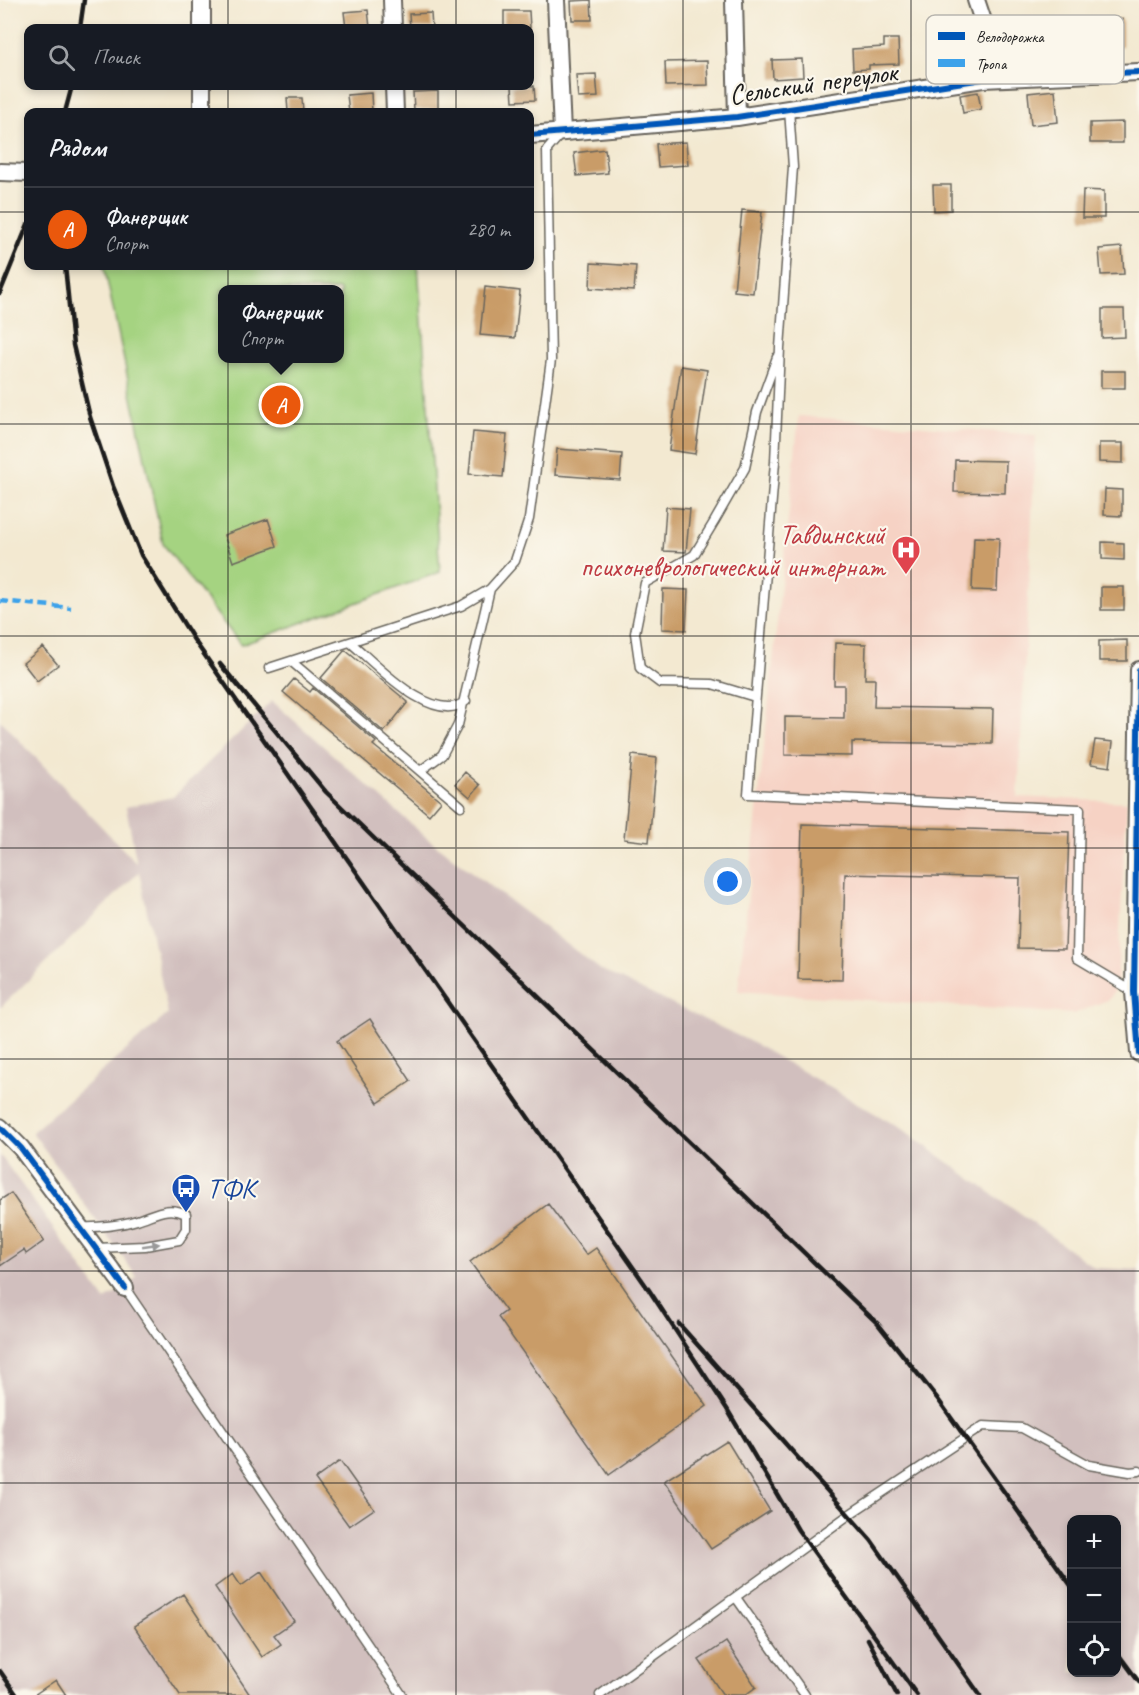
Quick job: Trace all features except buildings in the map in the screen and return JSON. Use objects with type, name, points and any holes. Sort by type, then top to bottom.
[{"type":"street","points":[[202,0],[202,24]]},
{"type":"street","points":[[392,0],[393,24]]},
{"type":"street","points":[[556,0],[562,132]]},
{"type":"street","points":[[734,0],[737,117]]},
{"type":"street","points":[[976,0],[981,15]]},
{"type":"street","name":"Сельский переулок","points":[[1124,73],[1139,72]]},
{"type":"street","name":"Сельский переулок","points":[[534,135],[737,117],[951,84]]},
{"type":"street","points":[[202,90],[202,108]]},
{"type":"street","points":[[394,90],[394,108]]},
{"type":"street","points":[[0,172],[24,173]]},
{"type":"street","points":[[1139,670],[1134,992],[1139,1053]]},
{"type":"street","points":[[0,1126],[21,1148],[124,1288]]},
{"type":"lane","points":[[789,109],[793,167],[780,348],[775,462],[748,794],[1080,809],[1077,958],[1134,992]]},
{"type":"lane","points":[[269,668],[461,606],[490,589],[515,561],[530,519],[551,360],[547,150],[562,132]]},
{"type":"lane","points":[[755,697],[712,684],[660,683],[640,668],[634,633],[645,583],[694,555],[745,468],[757,412],[780,348]]},
{"type":"lane","points":[[420,771],[442,755],[452,742],[466,701],[490,589]]},
{"type":"lane","points":[[351,643],[417,698],[435,707],[460,706],[466,701]]},
{"type":"lane","points":[[292,662],[461,806]]},
{"type":"lane","points":[[78,1227],[136,1221],[163,1210],[176,1209],[186,1214],[186,1229],[178,1240],[145,1246],[95,1248]]},
{"type":"lane","points":[[124,1288],[402,1695]]},
{"type":"lane","points":[[600,1695],[737,1599],[850,1514],[983,1426],[1022,1428],[1089,1465],[1130,1472],[1139,1471]]},
{"type":"lane","points":[[737,1599],[805,1695]]},
{"type":"shaded area","name":"Тавдинский психоневрологический интернат","points":[[799,416],[1036,435],[1018,797],[1127,802],[1117,985],[1110,999],[1073,1014],[738,991]]},
{"type":"shaded area","points":[[272,701],[428,839],[601,970],[751,1042],[902,1129],[1095,1268],[1139,1270],[1139,1695],[0,1695],[0,1155],[105,1300],[125,1288],[137,1277],[32,1132],[168,1014],[139,872],[0,1008],[0,720],[137,864],[126,807],[173,797]]},
{"type":"green space","points":[[105,270],[418,270],[440,572],[241,645],[163,544]]},
{"type":"railway","points":[[81,24],[84,0]]},
{"type":"railway","points":[[66,108],[71,90]]},
{"type":"railway","points":[[0,293],[24,234]]},
{"type":"railway","points":[[65,270],[73,345],[90,417],[113,486],[141,555],[194,640],[649,1290],[727,1409],[798,1530],[917,1695]]},
{"type":"railway","points":[[220,664],[326,792],[878,1324],[937,1398],[1067,1580]]},
{"type":"railway","points":[[679,1324],[871,1540],[980,1695]]},
{"type":"railway","points":[[868,1639],[897,1695]]},
{"type":"railway","points":[[1121,1658],[1139,1682]]},
{"type":"railway","points":[[0,1671],[16,1694]]},
{"type":"marked path","points":[[0,601],[71,608]]},
{"type":"cycle path","points":[[1124,73],[1139,72]]},
{"type":"cycle path","points":[[534,135],[737,117],[951,84]]},
{"type":"cycle path","points":[[1139,670],[1134,992],[1139,1053]]},
{"type":"cycle path","points":[[0,1127],[21,1148],[125,1288]]},
{"type":"place","name":"Фанерщик","points":[[281,405]]},
{"type":"place","name":"Тавдинский психоневрологический интернат","points":[[906,576]]},
{"type":"place","name":"ТФК","points":[[186,1214]]}]
